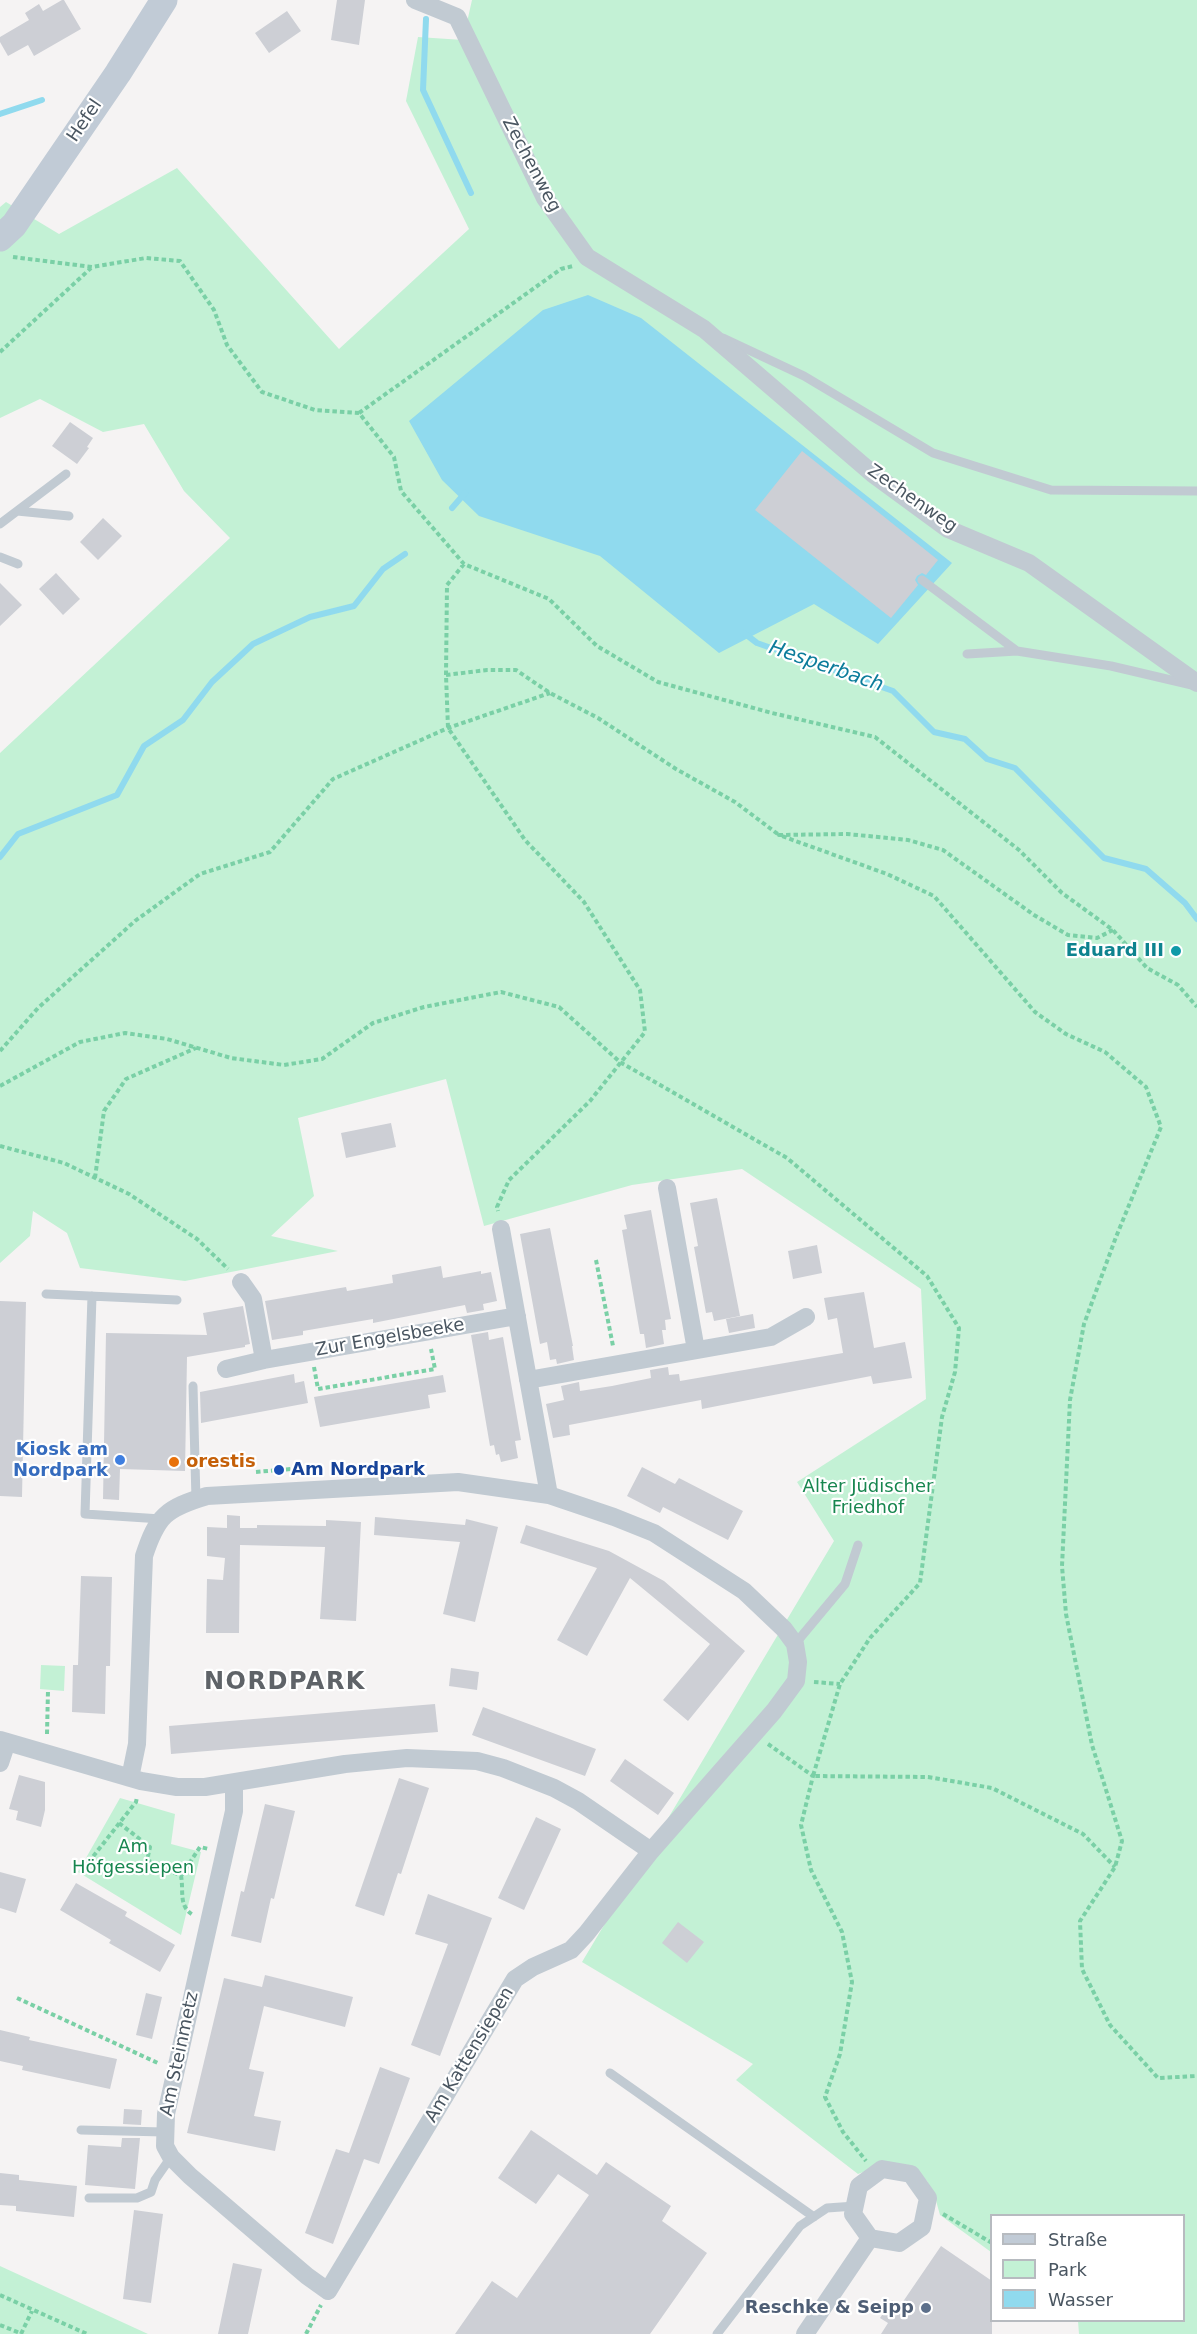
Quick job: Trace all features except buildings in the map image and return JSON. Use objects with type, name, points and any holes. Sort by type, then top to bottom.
[{"type":"main road","name":"Hefel","points":[[5,247],[14,225],[164,0]]},
{"type":"street","name":"Zechenweg","points":[[415,0],[434,4],[457,17],[545,198],[587,257],[705,329],[873,474],[948,529],[1029,563],[1197,685]]},
{"type":"street","points":[[667,1188],[696,1350]]},
{"type":"street","points":[[501,1229],[549,1495]]},
{"type":"street","points":[[241,1282],[253,1299],[264,1360]]},
{"type":"street","name":"Zur Engelsbeeke","points":[[226,1369],[264,1360],[517,1316]]},
{"type":"street","points":[[528,1380],[771,1337],[806,1317]]},
{"type":"street","points":[[130,1778],[137,1744],[144,1556],[153,1529],[161,1519],[187,1502],[201,1498],[458,1482],[549,1495],[654,1533],[744,1592],[784,1629],[795,1644],[798,1662],[796,1681]]},
{"type":"street","name":"Am Kattensiepen","points":[[328,2291],[515,1979],[533,1967],[571,1950],[586,1935],[651,1851],[786,1697],[796,1681]]},
{"type":"street","points":[[0,1763],[3,1741],[130,1778],[177,1787],[206,1787],[345,1764],[407,1758],[477,1761],[503,1768],[554,1788],[578,1801],[651,1851]]},
{"type":"street","name":"Am Steinmetz","points":[[234,1782],[234,1811],[174,2071],[164,2132],[165,2146],[171,2157],[190,2176],[307,2276],[328,2291]]},
{"type":"street","points":[[882,2169],[911,2174],[928,2198],[922,2226],[898,2243],[870,2238],[853,2214],[859,2186],[882,2169]]},
{"type":"street","points":[[807,2333],[870,2238]]},
{"type":"lane","name":"Zechenweg","points":[[705,329],[804,376],[933,453],[1051,489],[1197,490]]},
{"type":"lane","points":[[0,524],[66,474]]},
{"type":"lane","points":[[17,511],[69,516]]},
{"type":"lane","points":[[0,557],[18,564]]},
{"type":"lane","points":[[922,580],[1017,651]]},
{"type":"lane","points":[[967,654],[1017,651],[1111,666],[1197,685]]},
{"type":"lane","points":[[46,1294],[177,1300]]},
{"type":"lane","points":[[92,1296],[85,1514],[161,1519]]},
{"type":"lane","points":[[193,1386],[201,1498]]},
{"type":"lane","points":[[795,1644],[845,1584],[858,1545]]},
{"type":"lane","points":[[610,2073],[814,2217]]},
{"type":"lane","points":[[81,2130],[164,2132]]},
{"type":"lane","points":[[89,2198],[137,2198],[151,2192],[155,2180],[171,2157]]},
{"type":"lane","points":[[717,2334],[801,2226],[827,2208],[855,2206]]},
{"type":"path","points":[[5,247],[92,267],[146,258],[180,261],[214,310],[226,345],[262,392],[315,410],[360,413],[561,269],[594,261]]},
{"type":"path","points":[[0,352],[92,267]]},
{"type":"path","points":[[360,413],[394,457],[401,491],[464,564],[549,599],[597,646],[658,682],[772,713],[875,737],[1019,850],[1062,893],[1113,930],[1147,968],[1178,985],[1197,1007]]},
{"type":"path","points":[[464,564],[447,585],[448,728],[525,840],[585,902],[640,990],[645,1032],[590,1101],[509,1180],[497,1207],[501,1229]]},
{"type":"path","points":[[446,675],[487,670],[516,670],[550,693],[598,718],[676,769],[735,802],[779,835],[887,874],[934,896],[1035,1012],[1066,1034],[1105,1052],[1146,1087],[1161,1126],[1084,1324],[1070,1400],[1062,1566],[1066,1614],[1092,1745],[1122,1840],[1115,1867],[1080,1921],[1082,1969],[1110,2025],[1158,2078],[1197,2076]]},
{"type":"path","points":[[0,1052],[38,1008],[135,921],[200,873],[270,852],[333,779],[448,728],[550,693]]},
{"type":"path","points":[[779,835],[847,834],[908,840],[943,850],[1034,915],[1068,935],[1096,938],[1113,930]]},
{"type":"path","points":[[0,1086],[81,1042],[125,1033],[167,1039],[231,1058],[284,1065],[322,1059],[374,1023],[424,1007],[501,993],[559,1007],[620,1062],[787,1158],[927,1276],[959,1328],[955,1372],[942,1417],[920,1582],[870,1638],[840,1684],[801,1825],[811,1870],[842,1932],[852,1982],[840,2054],[825,2097],[843,2132],[870,2165],[882,2169]]},
{"type":"path","points":[[95,1178],[104,1111],[126,1079],[197,1048]]},
{"type":"path","points":[[0,1146],[64,1162],[129,1194],[197,1239],[241,1282]]},
{"type":"path","points":[[596,1260],[616,1365]]},
{"type":"path","points":[[312,1352],[318,1389],[435,1369],[427,1332]]},
{"type":"path","points":[[256,1472],[302,1468]]},
{"type":"path","points":[[796,1681],[840,1684]]},
{"type":"path","points":[[47,1753],[48,1690]]},
{"type":"path","points":[[754,1734],[813,1776],[928,1777],[992,1788],[1083,1834],[1115,1867]]},
{"type":"path","points":[[84,1868],[136,1802]]},
{"type":"path","points":[[119,1823],[150,1847],[148,1856],[151,1866],[181,1876]]},
{"type":"path","points":[[181,1898],[183,1885],[181,1876],[200,1847]]},
{"type":"path","points":[[17,1998],[174,2071]]},
{"type":"path","points":[[928,2198],[935,2209],[990,2242]]},
{"type":"path","points":[[306,2334],[328,2291]]},
{"type":"path","points":[[0,2295],[87,2334]]},
{"type":"path","points":[[0,2325],[21,2334],[32,2311]]},
{"type":"green space","name":"Alter Jüdischer Friedhof","points":[[472,0],[1197,0],[1197,2334],[1079,2334],[1078,2322],[1185,2322],[1185,2214],[990,2214],[990,2251],[940,2215],[927,2181],[907,2165],[884,2164],[858,2174],[736,2080],[753,2064],[582,1962],[834,1541],[797,1482],[926,1399],[921,1289],[742,1169],[632,1185],[484,1226],[446,1079],[298,1118],[314,1196],[271,1236],[338,1251],[185,1281],[80,1268],[67,1233],[33,1211],[30,1236],[0,1263],[0,753],[230,538],[184,491],[144,424],[103,432],[40,399],[0,418],[0,207],[6,202],[59,234],[177,168],[339,349],[469,229],[406,101],[418,37],[463,40]]},
{"type":"green space","points":[[41,1665],[65,1666],[64,1691],[40,1689]]},
{"type":"green space","name":"Am Höfgessiepen","points":[[120,1798],[175,1814],[171,1844],[201,1852],[181,1935],[78,1872]]},
{"type":"green space","points":[[0,2266],[148,2334],[0,2334]]},
{"type":"water","points":[[588,295],[641,318],[952,563],[878,644],[814,604],[719,653],[600,556],[479,516],[442,480],[409,421],[543,310]]},
{"type":"waterway","name":"Hesperbach","points":[[426,19],[423,90],[471,193]]},
{"type":"waterway","points":[[0,114],[42,100]]},
{"type":"waterway","points":[[452,508],[465,493]]},
{"type":"waterway","points":[[0,857],[18,834],[117,795],[144,746],[183,720],[212,682],[253,644],[310,617],[354,606],[383,569],[405,554]]},
{"type":"waterway","name":"Hesperbach","points":[[744,633],[757,643],[893,691],[934,732],[965,739],[987,759],[1015,768],[1104,858],[1146,869],[1185,903],[1197,919]]},
{"type":"place","name":"Eduard III","points":[[1176,951]]},
{"type":"place","name":"Kiosk am Nordpark","points":[[120,1460]]},
{"type":"place","name":"orestis","points":[[174,1462]]},
{"type":"place","name":"Am Nordpark","points":[[279,1470]]},
{"type":"place","name":"Reschke & Seipp","points":[[926,2308]]},
{"type":"district","name":"NORDPARK","points":[[285,1683]]}]
